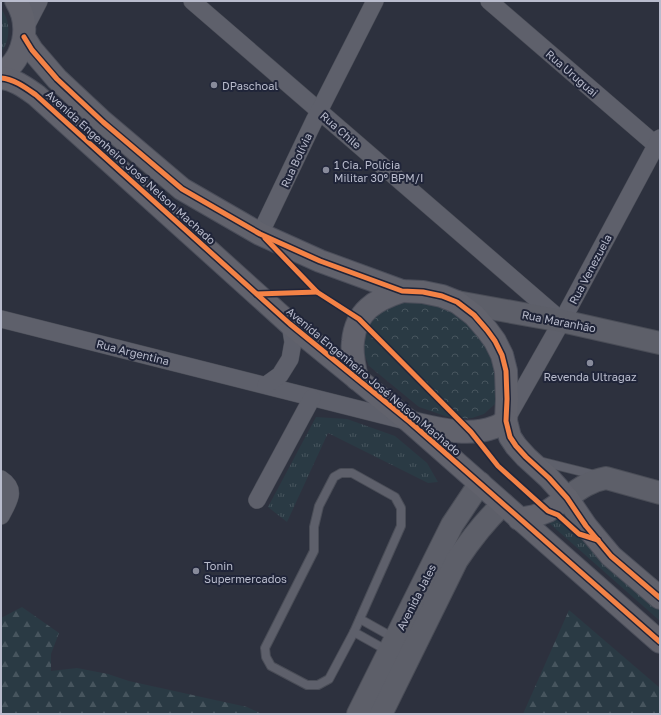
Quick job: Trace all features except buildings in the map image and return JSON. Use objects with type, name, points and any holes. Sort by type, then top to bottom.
[{"type":"main road","points":[[1,74],[11,66],[19,53],[23,17]]},
{"type":"main road","name":"Avenida Engenheiro José Nelson Machado","points":[[23,17],[32,50],[57,79],[103,122],[182,189],[260,234],[320,260],[402,291],[423,292],[442,296],[457,302],[474,315],[495,341],[502,356],[506,371],[506,421],[510,437],[513,442],[526,458],[549,478],[567,498],[586,526],[611,556],[660,598]]},
{"type":"main road","name":"Avenida Engenheiro José Nelson Machado","points":[[1,78],[8,78],[36,95],[290,324],[410,422],[660,642]]},
{"type":"main road","points":[[357,379],[352,342],[359,319],[373,304],[386,296],[402,291]]},
{"type":"main road","points":[[410,422],[438,429],[471,432],[483,431],[496,427],[506,421]]},
{"type":"main road","points":[[519,519],[535,516],[548,511],[567,498]]},
{"type":"street","points":[[23,17],[39,1]]},
{"type":"street","name":"Rua Chile","points":[[192,1],[562,321]]},
{"type":"street","name":"Rua Bolívia","points":[[260,234],[319,111],[375,1]]},
{"type":"street","name":"Rua Uruguai","points":[[489,1],[658,141]]},
{"type":"street","name":"Rua Venezuela","points":[[506,421],[562,321],[658,141]]},
{"type":"street","name":"Rua Maranhão","points":[[457,302],[562,321],[660,343]]},
{"type":"street","name":"Rua Argentina","points":[[1,319],[410,422]]},
{"type":"street","points":[[266,385],[280,375],[290,359],[293,342],[290,324]]},
{"type":"street","points":[[257,500],[312,398]]},
{"type":"street","points":[[567,498],[588,483],[606,478],[660,493]]},
{"type":"street","points":[[1,479],[10,489],[10,499],[1,516]]},
{"type":"street","name":"Avenida Jales","points":[[358,714],[452,525],[480,483]]},
{"type":"street","name":"Avenida Jales","points":[[381,714],[457,560],[470,540],[488,518],[503,504]]},
{"type":"lane","points":[[526,458],[606,478]]},
{"type":"lane","points":[[352,472],[395,497],[401,508],[401,526],[354,632],[329,679],[318,685],[307,686],[271,666],[266,657],[265,648],[314,550],[314,527],[319,506],[334,477],[341,473],[352,472]]},
{"type":"lane","points":[[360,619],[392,645]]},
{"type":"lane","points":[[354,632],[392,645]]},
{"type":"green space","points":[[1,8],[7,18],[8,37],[1,52]]},
{"type":"green space","points":[[403,295],[449,304],[487,336],[499,386],[495,404],[484,414],[472,418],[461,419],[445,416],[419,407],[369,366],[361,347],[369,316]]},
{"type":"green space","points":[[316,417],[347,419],[395,436],[427,463],[438,482],[428,483],[328,433],[287,522],[268,507]]},
{"type":"green space","points":[[558,515],[660,603],[660,621],[549,523]]},
{"type":"green space","points":[[22,607],[59,633],[51,654],[51,671],[77,668],[108,674],[129,681],[247,707],[262,714],[1,714],[1,618]]},
{"type":"green space","points":[[569,610],[660,688],[660,714],[523,714]]},
{"type":"cycle path","points":[[24,37],[32,50],[57,79],[103,122],[182,189],[260,234],[320,261],[402,291],[423,292],[442,296],[457,302],[474,315],[495,341],[502,355],[506,371],[506,421],[510,437],[526,457],[549,478],[567,498],[586,526],[611,556],[660,598]]},
{"type":"cycle path","points":[[1,78],[15,82],[36,95],[290,324],[410,422],[660,642]]},
{"type":"cycle path","points":[[265,238],[317,292],[359,319],[471,432],[498,466],[548,511],[558,515],[579,534],[598,540]]},
{"type":"cycle path","points":[[257,294],[317,292]]},
{"type":"place","name":"DPaschoal","points":[[214,85]]},
{"type":"place","name":"1 Cia. Polícia Militar 30º BPM/I","points":[[326,170]]},
{"type":"place","name":"Revenda Ultragaz","points":[[590,363]]},
{"type":"place","name":"Tonin Supermercados","points":[[196,571]]}]
